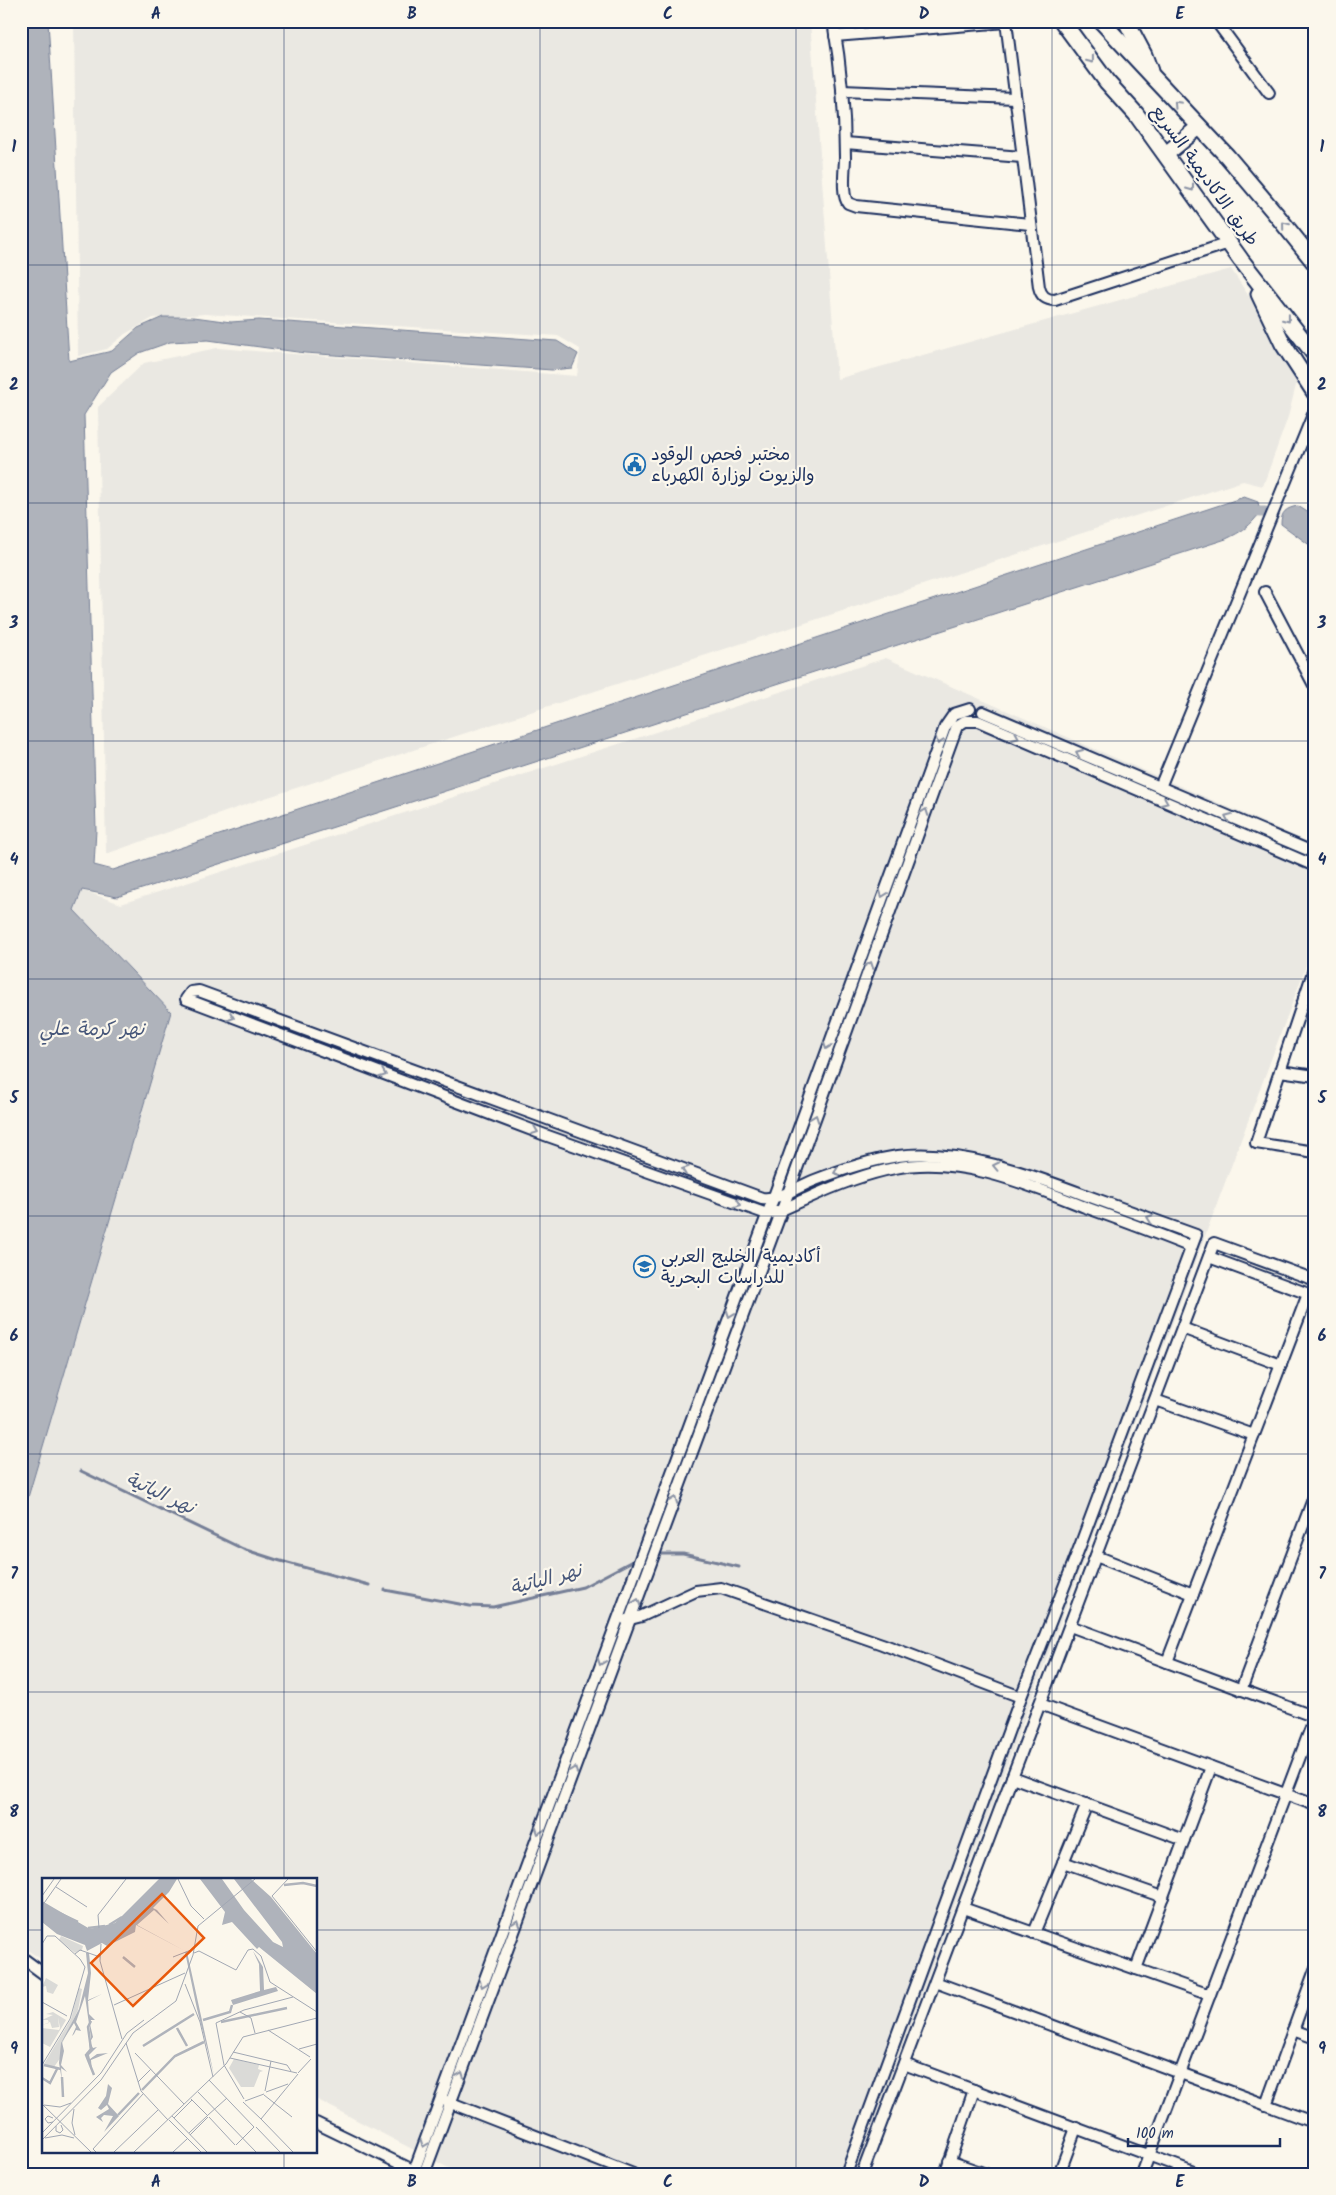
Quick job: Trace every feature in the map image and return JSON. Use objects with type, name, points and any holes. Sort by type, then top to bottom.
[{"type":"highway","name":"طريق الاكاديمية السريع","points":[[1062,21],[1166,154],[1247,268],[1315,355]]},
{"type":"highway","name":"طريق الاكاديمية السريع","points":[[1101,21],[1252,184],[1315,263]]},
{"type":"highway","points":[[1126,21],[1144,56],[1152,77]]},
{"type":"highway","points":[[1166,154],[1199,127]]},
{"type":"highway","points":[[1247,268],[1283,344],[1315,393]]},
{"type":"street","points":[[832,21],[842,91],[845,142],[845,200],[851,206],[1030,224]]},
{"type":"street","points":[[835,36],[1006,21],[1030,224],[1040,291],[1046,298],[1055,300],[1229,243]]},
{"type":"street","points":[[1216,21],[1269,93]]},
{"type":"street","points":[[842,91],[1015,98]]},
{"type":"street","points":[[845,142],[1022,157]]},
{"type":"street","points":[[1160,787],[1315,410]]},
{"type":"street","points":[[1265,592],[1315,687]]},
{"type":"street","points":[[419,2173],[440,2099],[945,727],[948,720],[959,711],[970,709]]},
{"type":"street","points":[[959,711],[965,721]]},
{"type":"street","points":[[983,712],[1315,853]]},
{"type":"street","points":[[419,2173],[450,2103],[658,1546],[782,1210],[953,735],[958,726],[965,721],[978,722],[1315,866]]},
{"type":"street","points":[[1269,847],[1273,836]]},
{"type":"street","points":[[1315,966],[1309,999],[1280,1071],[1256,1143],[1315,1152]]},
{"type":"street","points":[[846,2174],[1021,1697],[1090,1520],[1196,1235],[1034,1176],[945,1157],[911,1155],[882,1160],[839,1172],[773,1198],[756,1196],[199,991],[191,992],[186,1000],[545,1135],[767,1214],[782,1210],[851,1180],[882,1171],[912,1166],[943,1166],[976,1171],[1035,1188],[1191,1247]]},
{"type":"street","points":[[1280,1071],[1315,1076]]},
{"type":"street","points":[[862,2174],[1214,1244],[1315,1280]]},
{"type":"street","points":[[1167,1662],[1281,1365],[1312,1295],[1209,1258]]},
{"type":"street","points":[[1182,1328],[1281,1365]]},
{"type":"street","points":[[1155,1400],[1254,1435]]},
{"type":"street","points":[[1241,1690],[1315,1494]]},
{"type":"street","points":[[1096,1556],[1193,1594]]},
{"type":"street","points":[[617,1618],[630,1620],[696,1591],[722,1588],[882,1644],[1021,1697]]},
{"type":"street","points":[[1070,1626],[1315,1717],[1142,2174]]},
{"type":"street","points":[[1040,1704],[1315,1805]]},
{"type":"street","points":[[1136,1969],[1211,1767]]},
{"type":"street","points":[[1012,1778],[1184,1840]]},
{"type":"street","points":[[1034,1933],[1087,1804]]},
{"type":"street","points":[[1063,1862],[1163,1896]]},
{"type":"street","points":[[963,1908],[1210,1995]]},
{"type":"street","points":[[21,1957],[26,1966],[42,1973]]},
{"type":"street","points":[[1266,2105],[1315,1970]]},
{"type":"street","points":[[935,1982],[1315,2123]]},
{"type":"street","points":[[1293,2030],[1315,2038]]},
{"type":"street","points":[[904,2064],[1199,2174]]},
{"type":"street","points":[[944,2174],[974,2090]]},
{"type":"street","points":[[440,2099],[633,2174]]},
{"type":"street","points":[[318,2123],[419,2173]]},
{"type":"street","points":[[1059,2174],[1076,2128]]},
{"type":"street","points":[[949,2160],[986,2174]]},
{"type":"shaded area","points":[[74,21],[810,21],[837,379],[1231,269],[1299,373],[1288,417],[1263,486],[1243,481],[259,800],[106,854],[98,407],[144,363],[217,348],[577,376],[580,349],[558,336],[205,314],[153,318],[125,334],[107,349],[78,356]]},
{"type":"shaded area","name":"أكاديمية الخليج العربي للدراسات البحرية","points":[[886,658],[1315,845],[1315,942],[854,2174],[460,2174],[318,2100],[318,1878],[42,1878],[42,1960],[21,1946],[21,1521],[171,1012],[74,910],[82,890],[121,904]]},
{"type":"water","name":"نهر كرمة علي","points":[[21,21],[48,21],[69,361],[112,351],[138,328],[163,317],[194,317],[231,322],[259,320],[557,341],[578,354],[572,368],[552,370],[305,353],[208,340],[170,342],[139,353],[111,372],[84,415],[96,830],[94,865],[113,870],[1244,497],[1258,502],[1260,512],[1245,528],[1226,539],[117,897],[82,890],[74,910],[171,1012],[21,1521]]},
{"type":"water","points":[[1298,506],[1315,517],[1315,549],[1281,524],[1285,511]]},
{"type":"waterway","points":[[1260,512],[1265,512]]},
{"type":"waterway","name":"نهر الياتية","points":[[81,1471],[243,1549],[369,1585]]},
{"type":"waterway","name":"نهر الياتية","points":[[657,1554],[683,1554],[739,1567]]},
{"type":"waterway","name":"نهر الياتية","points":[[385,1590],[470,1606],[493,1607],[583,1587],[636,1559]]},
{"type":"place","name":"مختبر فحص الوقود والزيوت لوزارة الكهرباء","points":[[635,465]]},
{"type":"place","name":"أكاديمية الخليج العربي للدراسات البحرية","points":[[645,1267]]}]
